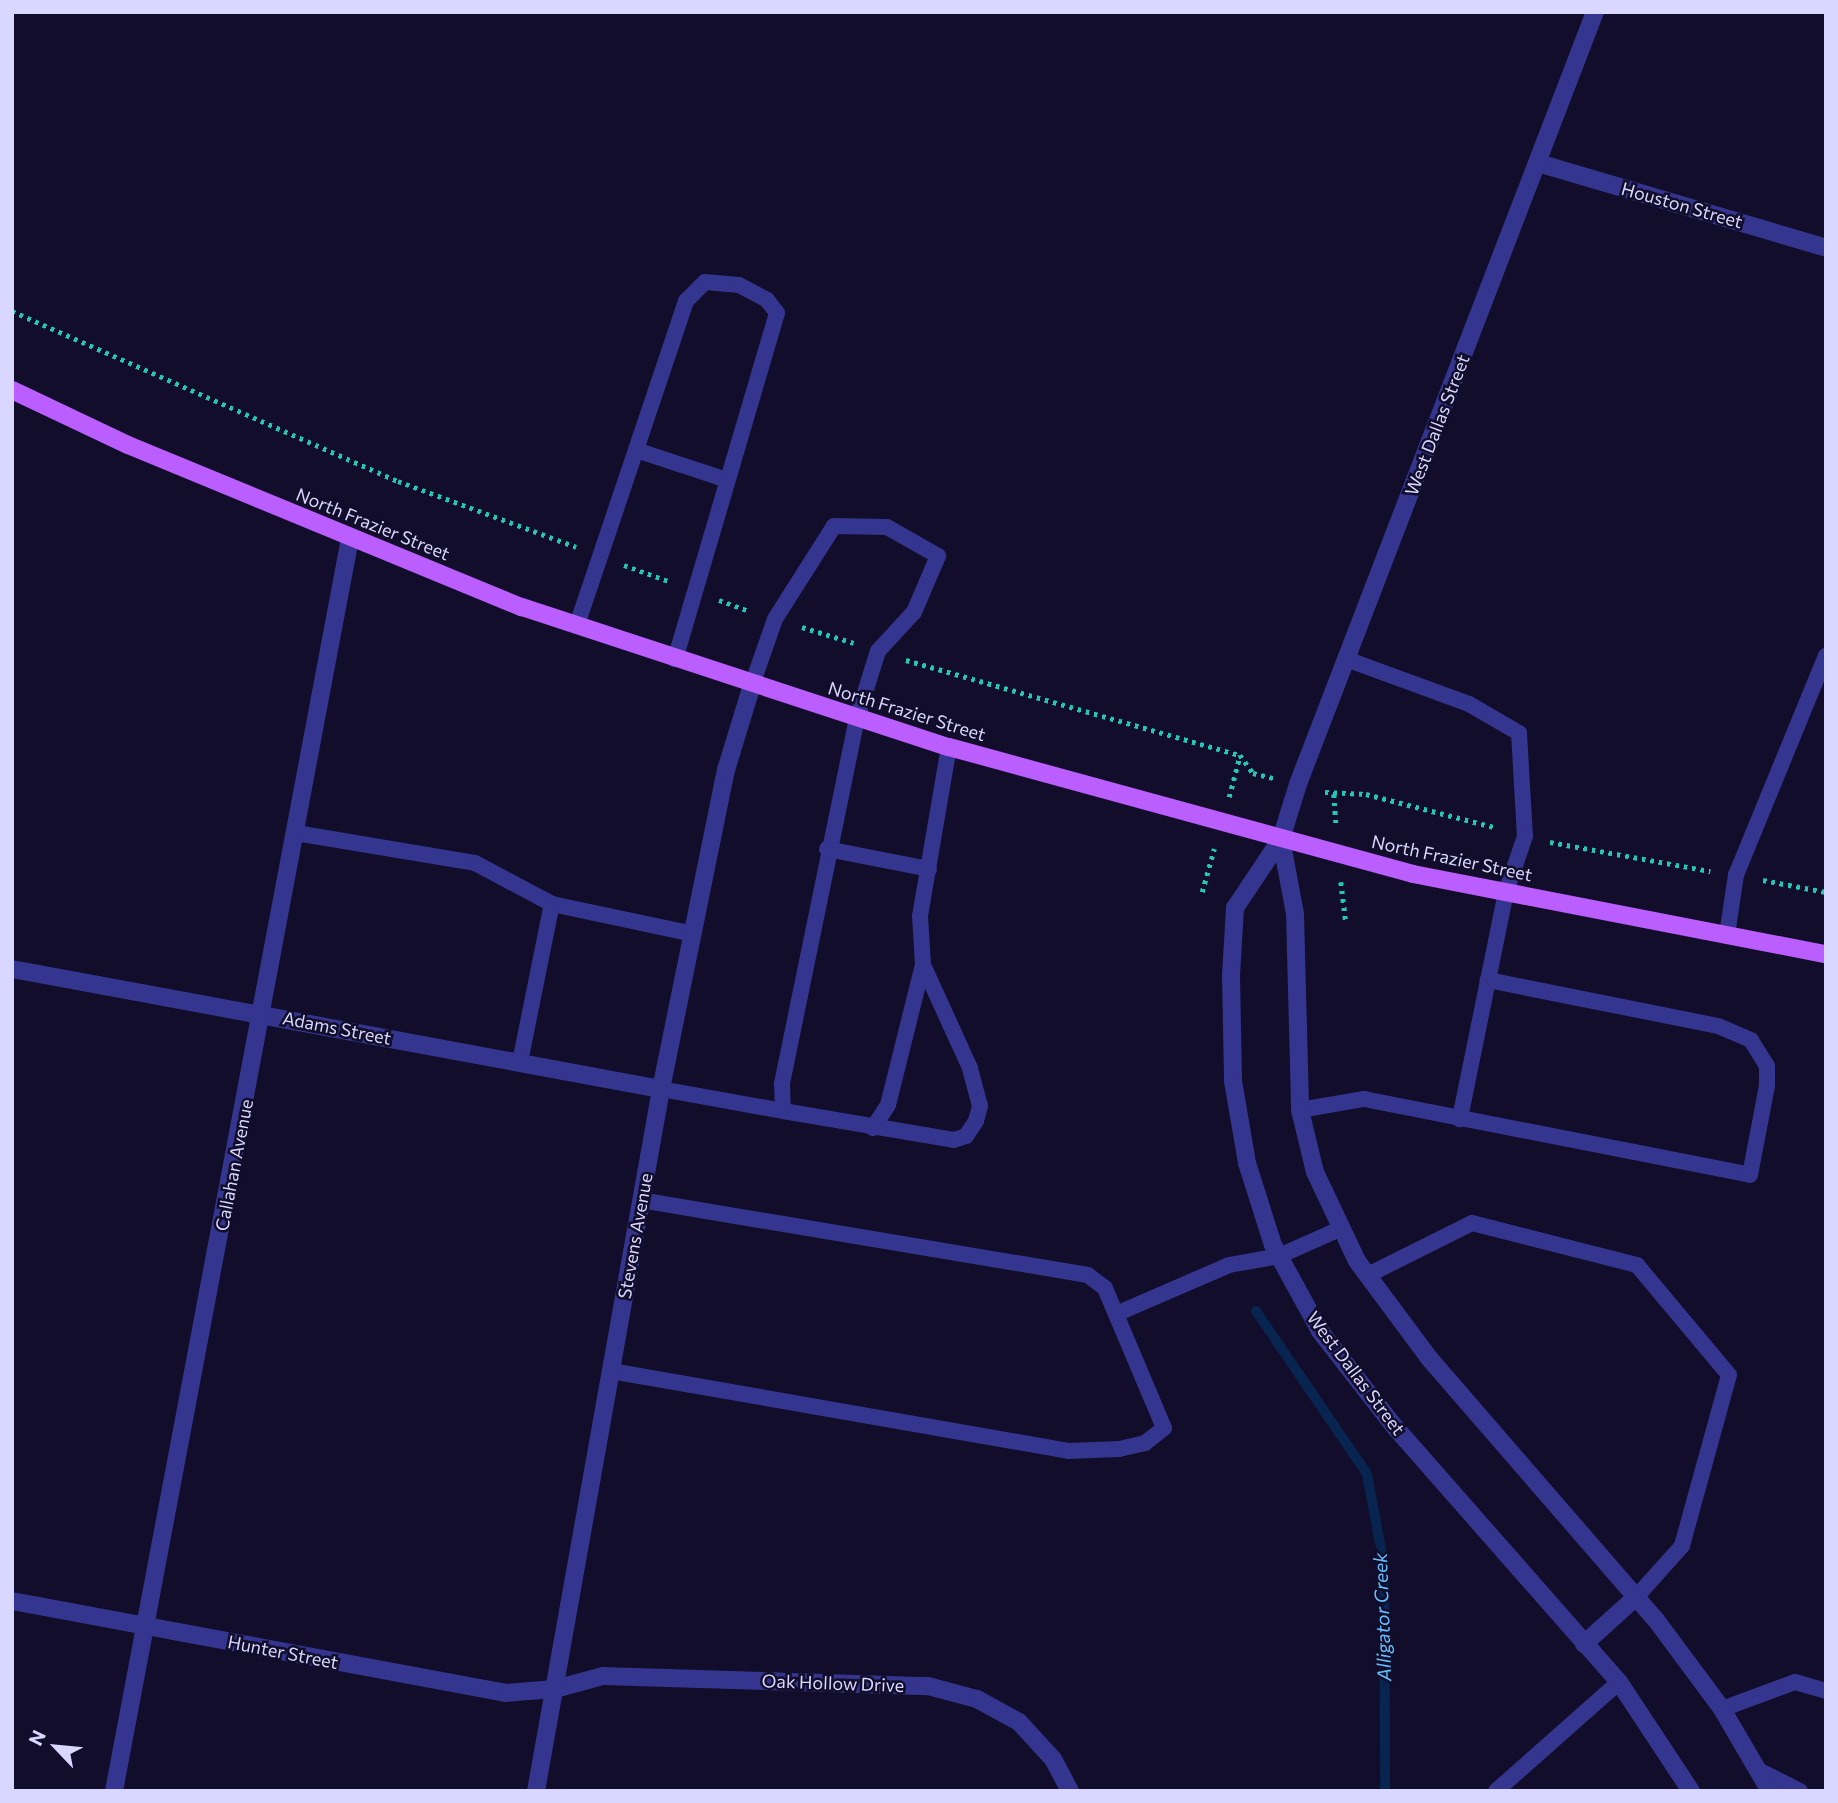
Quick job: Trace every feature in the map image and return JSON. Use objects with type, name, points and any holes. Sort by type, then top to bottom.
[{"type":"main road","name":"North Frazier Street","points":[[12,390],[128,445],[350,539],[577,625],[752,685],[949,747],[1413,874],[1826,954]]},
{"type":"street","name":"West Dallas Street","points":[[1595,12],[1346,659],[1281,839],[1236,908],[1231,975],[1233,1081],[1247,1163],[1279,1256],[1321,1331],[1394,1426],[1619,1682],[1690,1791]]},
{"type":"street","name":"Houston Street","points":[[1538,163],[1826,248]]},
{"type":"street","name":"Callahan Avenue","points":[[114,1791],[263,1014],[350,539]]},
{"type":"street","name":"Stevens Avenue","points":[[536,1791],[661,1089],[726,770],[752,685]]},
{"type":"street","points":[[1281,839],[1296,914],[1300,1110],[1315,1172],[1342,1228],[1368,1275],[1429,1358],[1636,1597],[1721,1709],[1770,1791]]},
{"type":"street","name":"Adams Street","points":[[12,969],[661,1089]]},
{"type":"street","points":[[1584,1644],[1636,1597]]},
{"type":"street","name":"Hunter Street","points":[[12,1601],[506,1693],[555,1689]]},
{"type":"street","name":"Oak Hollow Drive","points":[[555,1689],[603,1676],[928,1686],[976,1699],[1019,1722],[1054,1759],[1070,1791]]},
{"type":"lane","points":[[577,625],[686,301],[705,282],[739,285],[767,300],[777,313],[675,659]]},
{"type":"lane","points":[[636,450],[727,480]]},
{"type":"lane","points":[[752,685],[775,619],[834,526],[887,527],[938,556],[914,612],[878,651],[857,718],[827,849],[782,1084],[783,1111]]},
{"type":"lane","points":[[1727,934],[1736,876],[1826,656]]},
{"type":"lane","points":[[1346,659],[1469,704],[1519,733],[1525,836],[1506,892],[1460,1119]]},
{"type":"lane","points":[[873,1128],[888,1105],[923,965],[920,916],[949,747]]},
{"type":"lane","points":[[296,833],[475,863],[552,904],[693,934]]},
{"type":"lane","points":[[827,849],[929,869]]},
{"type":"lane","points":[[520,1062],[552,904]]},
{"type":"lane","points":[[661,1089],[873,1128],[954,1140],[966,1136],[976,1121],[980,1106],[970,1068],[923,965]]},
{"type":"lane","points":[[1300,1110],[1364,1099],[1751,1175],[1767,1086],[1767,1066],[1751,1040],[1718,1026],[1488,980]]},
{"type":"lane","points":[[611,1371],[1068,1451],[1119,1449],[1145,1443],[1164,1428],[1105,1288],[1088,1275],[641,1200]]},
{"type":"lane","points":[[1368,1275],[1472,1223],[1637,1265],[1729,1375],[1682,1546],[1636,1597]]},
{"type":"lane","points":[[1116,1314],[1229,1265],[1279,1256],[1342,1228]]},
{"type":"lane","points":[[1496,1791],[1619,1682]]},
{"type":"lane","points":[[1721,1709],[1795,1682],[1826,1691]]},
{"type":"lane","points":[[1758,1770],[1800,1791]]},
{"type":"waterway","name":"Alligator Creek","points":[[1256,1311],[1367,1474],[1384,1565],[1385,1791]]}]
